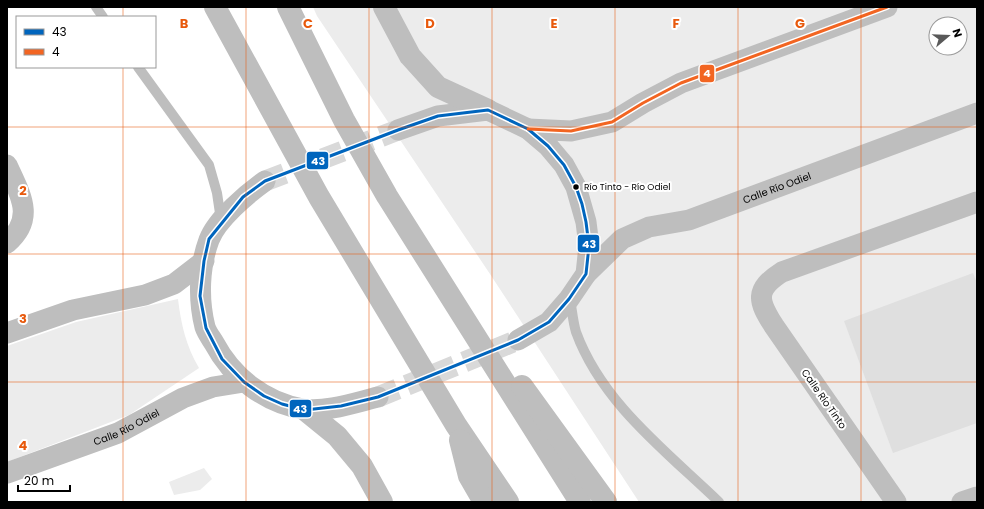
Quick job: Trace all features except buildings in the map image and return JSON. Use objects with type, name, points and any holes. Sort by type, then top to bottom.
[{"type":"highway","points":[[215,7],[319,197],[455,422],[508,502]]},
{"type":"highway","points":[[288,7],[344,120],[387,196],[479,321],[580,502]]},
{"type":"highway","points":[[384,7],[410,56],[438,88],[488,110]]},
{"type":"highway","points":[[517,391],[606,502]]},
{"type":"highway","points":[[305,410],[337,436],[362,466],[382,502]]},
{"type":"highway","points":[[455,422],[469,476],[484,502]]},
{"type":"street","points":[[528,129],[571,131],[612,122],[643,103],[682,83],[887,7]]},
{"type":"street","points":[[398,130],[438,116],[488,110],[528,129],[548,146],[564,165],[576,186],[586,222],[589,246],[586,274]]},
{"type":"street","name":"Calle Río Odiel","points":[[518,340],[549,322],[569,299],[586,274],[622,239],[649,227],[689,220],[977,113]]},
{"type":"street","points":[[7,165],[21,196],[24,210],[21,227],[7,243]]},
{"type":"street","points":[[265,181],[243,197],[209,238],[204,261],[200,296],[206,328],[222,359],[244,382],[264,396],[282,404],[305,410],[341,406],[378,397]]},
{"type":"street","name":"Calle Río Tinto","points":[[896,502],[774,326],[763,307],[762,292],[768,281],[782,272],[977,202]]},
{"type":"street","points":[[7,333],[73,310],[145,295],[174,284],[204,261]]},
{"type":"street","name":"Calle Río Odiel","points":[[7,473],[118,433],[183,398],[213,386],[244,382]]},
{"type":"street","points":[[962,502],[977,496]]},
{"type":"lane","points":[[96,7],[102,16]]},
{"type":"lane","points":[[139,68],[209,165],[217,193],[221,222]]},
{"type":"lane","points":[[569,299],[576,331],[588,360],[618,404],[719,502]]},
{"type":"shaded area","points":[[313,7],[977,7],[977,502],[639,502],[490,274],[317,16]]},
{"type":"shaded area","points":[[178,299],[185,335],[194,360],[199,368],[129,415],[7,462],[7,346],[76,322]]},
{"type":"shaded area","points":[[204,468],[212,479],[200,490],[174,495],[169,482]]},
{"type":"tunnel","points":[[265,181],[398,130]]},
{"type":"tunnel","points":[[378,397],[518,340]]},
{"type":"transit line","name":"4","points":[[528,129],[571,131],[612,122],[643,103],[681,83],[887,7]]},
{"type":"transit line","name":"43","points":[[488,110],[528,129],[548,146],[564,165],[576,187],[582,204],[589,246],[586,274],[569,299],[549,322],[518,340],[378,397],[341,406],[305,410],[282,404],[264,396],[244,382],[222,359],[206,328],[200,296],[204,261],[209,239],[243,197],[265,181],[398,130],[438,116],[488,110]]},
{"type":"place","name":"Río Tinto - Río Odiel","points":[[576,187]]}]
